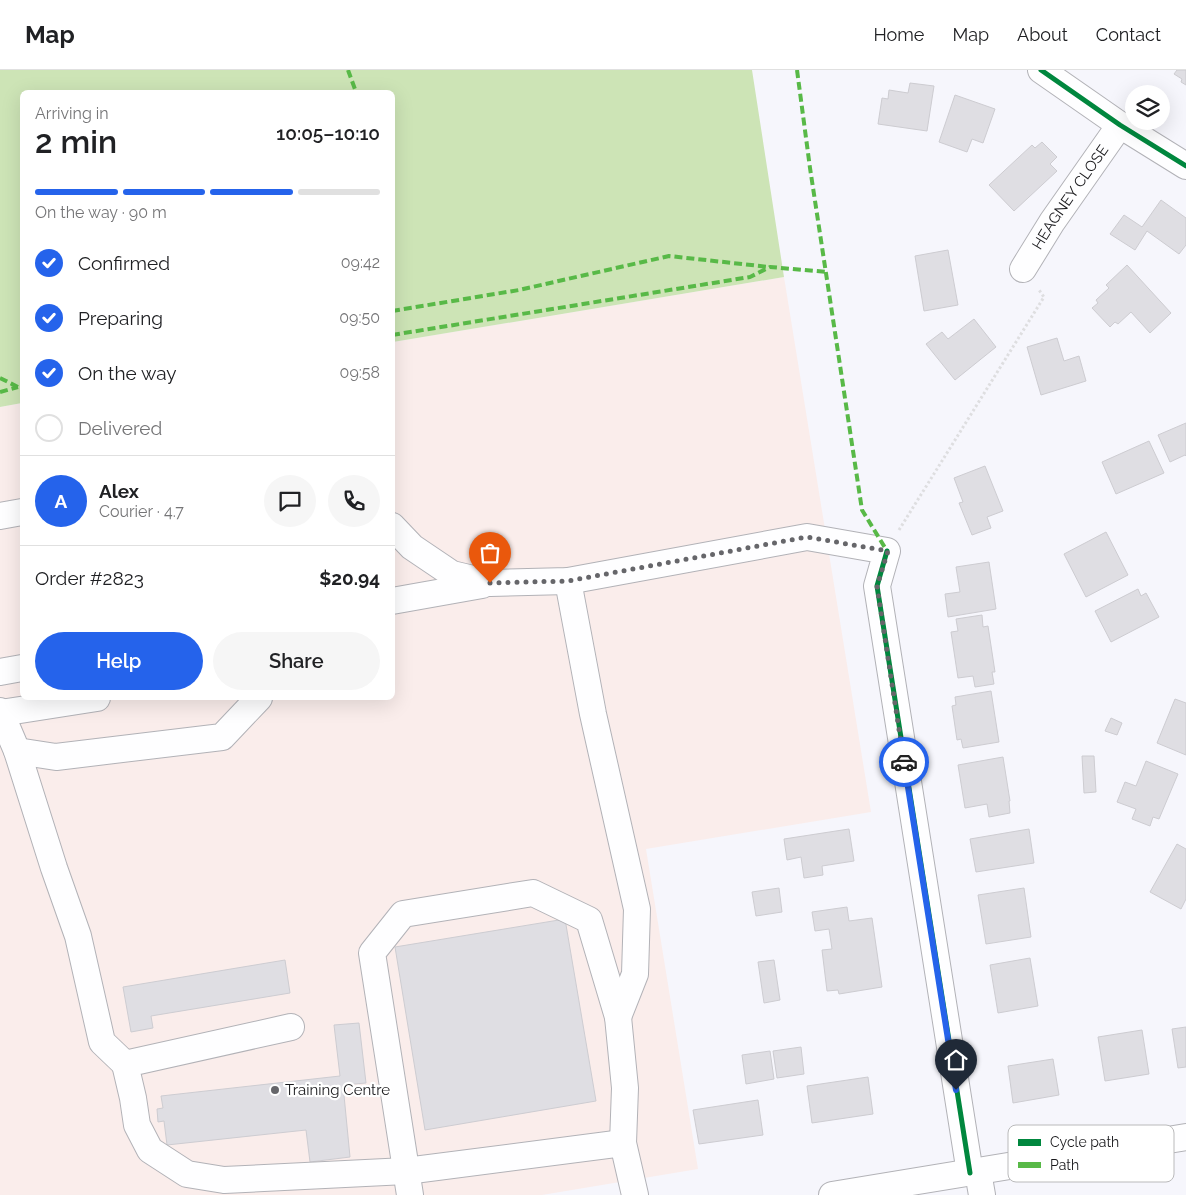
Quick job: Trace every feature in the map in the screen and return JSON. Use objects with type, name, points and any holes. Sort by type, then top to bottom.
[{"type":"street","points":[[1041,70],[1120,125],[1186,166]]},
{"type":"street","name":"HEAGNEY CLOSE","points":[[1023,270],[1052,222],[1120,125]]},
{"type":"street","points":[[0,516],[20,512]]},
{"type":"street","points":[[395,529],[412,547],[452,574],[490,583]]},
{"type":"street","points":[[395,600],[490,583],[568,581],[807,537],[888,551],[877,586],[977,1180]]},
{"type":"street","points":[[568,581],[593,714],[636,909],[635,974],[618,1017]]},
{"type":"street","points":[[0,672],[20,668]]},
{"type":"street","points":[[83,700],[0,712],[17,751],[78,936],[102,1042],[125,1064],[137,1126],[150,1150],[187,1174],[224,1180],[408,1183],[623,1143]]},
{"type":"street","points":[[17,751],[56,757],[222,737],[257,700]]},
{"type":"street","points":[[408,1183],[372,953],[403,914],[533,894],[589,920],[618,1017],[624,1088],[623,1143],[635,1195]]},
{"type":"street","points":[[125,1064],[291,1027]]},
{"type":"street","points":[[832,1195],[977,1180],[1008,1174]]},
{"type":"path","points":[[904,523],[1044,297]]},
{"type":"shaded area","points":[[784,277],[871,812],[646,849],[698,1169],[542,1195],[0,1195],[0,407],[20,403],[20,700],[395,700],[395,342]]},
{"type":"green space","points":[[0,70],[752,70],[784,277],[395,342],[395,90],[20,90],[20,403],[0,407]]},
{"type":"building","points":[[1177,70],[1186,70],[1186,85],[1181,82],[1182,79],[1174,74]]},
{"type":"building","points":[[910,83],[934,86],[927,131],[878,124],[882,98],[888,99],[889,90],[908,93]]},
{"type":"building","points":[[955,95],[995,109],[983,143],[972,139],[967,152],[939,142]]},
{"type":"building","points":[[1042,142],[1057,157],[1050,164],[1057,171],[1014,211],[989,185],[1032,145],[1035,148]]},
{"type":"building","points":[[1161,200],[1186,218],[1186,245],[1179,254],[1147,231],[1135,250],[1110,234],[1124,215],[1142,227]]},
{"type":"building","points":[[948,250],[958,305],[924,311],[915,256]]},
{"type":"building","points":[[1127,265],[1171,313],[1150,333],[1131,312],[1118,324],[1115,322],[1110,327],[1092,308],[1098,303],[1096,300],[1109,288],[1106,285]]},
{"type":"building","points":[[974,319],[996,347],[955,380],[926,344],[942,332],[948,339]]},
{"type":"building","points":[[1057,338],[1064,361],[1079,356],[1086,381],[1041,395],[1027,347]]},
{"type":"building","points":[[1186,423],[1186,456],[1170,462],[1158,435]]},
{"type":"building","points":[[1149,441],[1164,473],[1116,494],[1102,462]]},
{"type":"building","points":[[985,466],[1003,511],[987,517],[991,528],[972,535],[959,503],[963,502],[954,478]]},
{"type":"building","points":[[1106,532],[1128,575],[1086,597],[1064,554]]},
{"type":"building","points":[[989,562],[996,609],[948,617],[945,594],[960,592],[956,567]]},
{"type":"building","points":[[1138,589],[1141,596],[1146,593],[1159,617],[1111,642],[1095,611]]},
{"type":"building","points":[[982,615],[983,627],[988,626],[995,672],[992,672],[994,684],[975,687],[973,676],[958,678],[951,632],[958,631],[956,619]]},
{"type":"building","points":[[991,691],[999,742],[963,748],[961,739],[957,740],[952,706],[956,705],[955,697]]},
{"type":"building","points":[[1175,699],[1186,703],[1186,755],[1157,743]]},
{"type":"building","points":[[1111,718],[1122,723],[1117,735],[1105,731]]},
{"type":"building","points":[[1082,756],[1094,756],[1096,792],[1084,793]]},
{"type":"building","points":[[1003,757],[1010,813],[989,817],[987,804],[965,808],[958,765]]},
{"type":"building","points":[[1146,761],[1178,774],[1159,819],[1153,817],[1150,826],[1132,819],[1136,809],[1117,802],[1125,782],[1136,786]]},
{"type":"building","points":[[849,829],[854,861],[822,866],[823,875],[804,878],[801,857],[787,860],[784,839]]},
{"type":"building","points":[[1029,829],[1034,863],[976,872],[970,839]]},
{"type":"building","points":[[1177,844],[1186,849],[1186,899],[1181,909],[1150,892]]},
{"type":"building","points":[[779,888],[782,912],[756,916],[752,892]]},
{"type":"building","points":[[1024,888],[1031,937],[986,944],[978,895]]},
{"type":"building","points":[[847,907],[849,921],[872,918],[882,987],[839,994],[838,990],[827,991],[822,950],[832,949],[829,929],[815,931],[812,912]]},
{"type":"building","points":[[565,919],[596,1101],[425,1130],[395,947]]},
{"type":"building","points":[[1030,958],[1038,1006],[998,1013],[990,965]]},
{"type":"building","points":[[285,960],[290,993],[151,1016],[153,1028],[131,1032],[123,987]]},
{"type":"building","points":[[774,960],[780,1000],[764,1003],[758,962]]},
{"type":"building","name":"Training Centre","points":[[359,1023],[366,1083],[343,1085],[350,1157],[310,1162],[306,1130],[167,1145],[164,1121],[158,1122],[157,1109],[163,1108],[161,1096],[340,1076],[334,1025]]},
{"type":"building","points":[[1186,1027],[1186,1067],[1178,1068],[1172,1029]]},
{"type":"building","points":[[1142,1030],[1149,1074],[1105,1081],[1098,1037]]},
{"type":"building","points":[[801,1047],[804,1074],[777,1078],[773,1051]]},
{"type":"building","points":[[770,1051],[774,1079],[746,1084],[742,1055]]},
{"type":"building","points":[[1053,1059],[1059,1095],[1013,1103],[1008,1066]]},
{"type":"building","points":[[868,1077],[873,1114],[812,1123],[807,1086]]},
{"type":"building","points":[[758,1100],[763,1135],[699,1144],[693,1110]]},
{"type":"marked path","points":[[348,70],[355,90]]},
{"type":"marked path","points":[[797,70],[862,510],[887,551]]},
{"type":"marked path","points":[[395,311],[519,290],[669,256],[769,267]]},
{"type":"marked path","points":[[395,335],[750,277],[770,267],[827,272]]},
{"type":"marked path","points":[[0,378],[20,386]]},
{"type":"marked path","points":[[0,392],[18,387]]},
{"type":"cycle path","points":[[1041,70],[1120,125],[1186,166]]},
{"type":"cycle path","points":[[887,551],[877,586],[970,1173]]},
{"type":"way so far","points":[[490,583],[568,581],[807,537],[888,551],[877,586],[904,762]]},
{"type":"place","name":"Training Centre","points":[[275,1090]]},
{"type":"route","points":[[904,762],[956,1090]]}]
